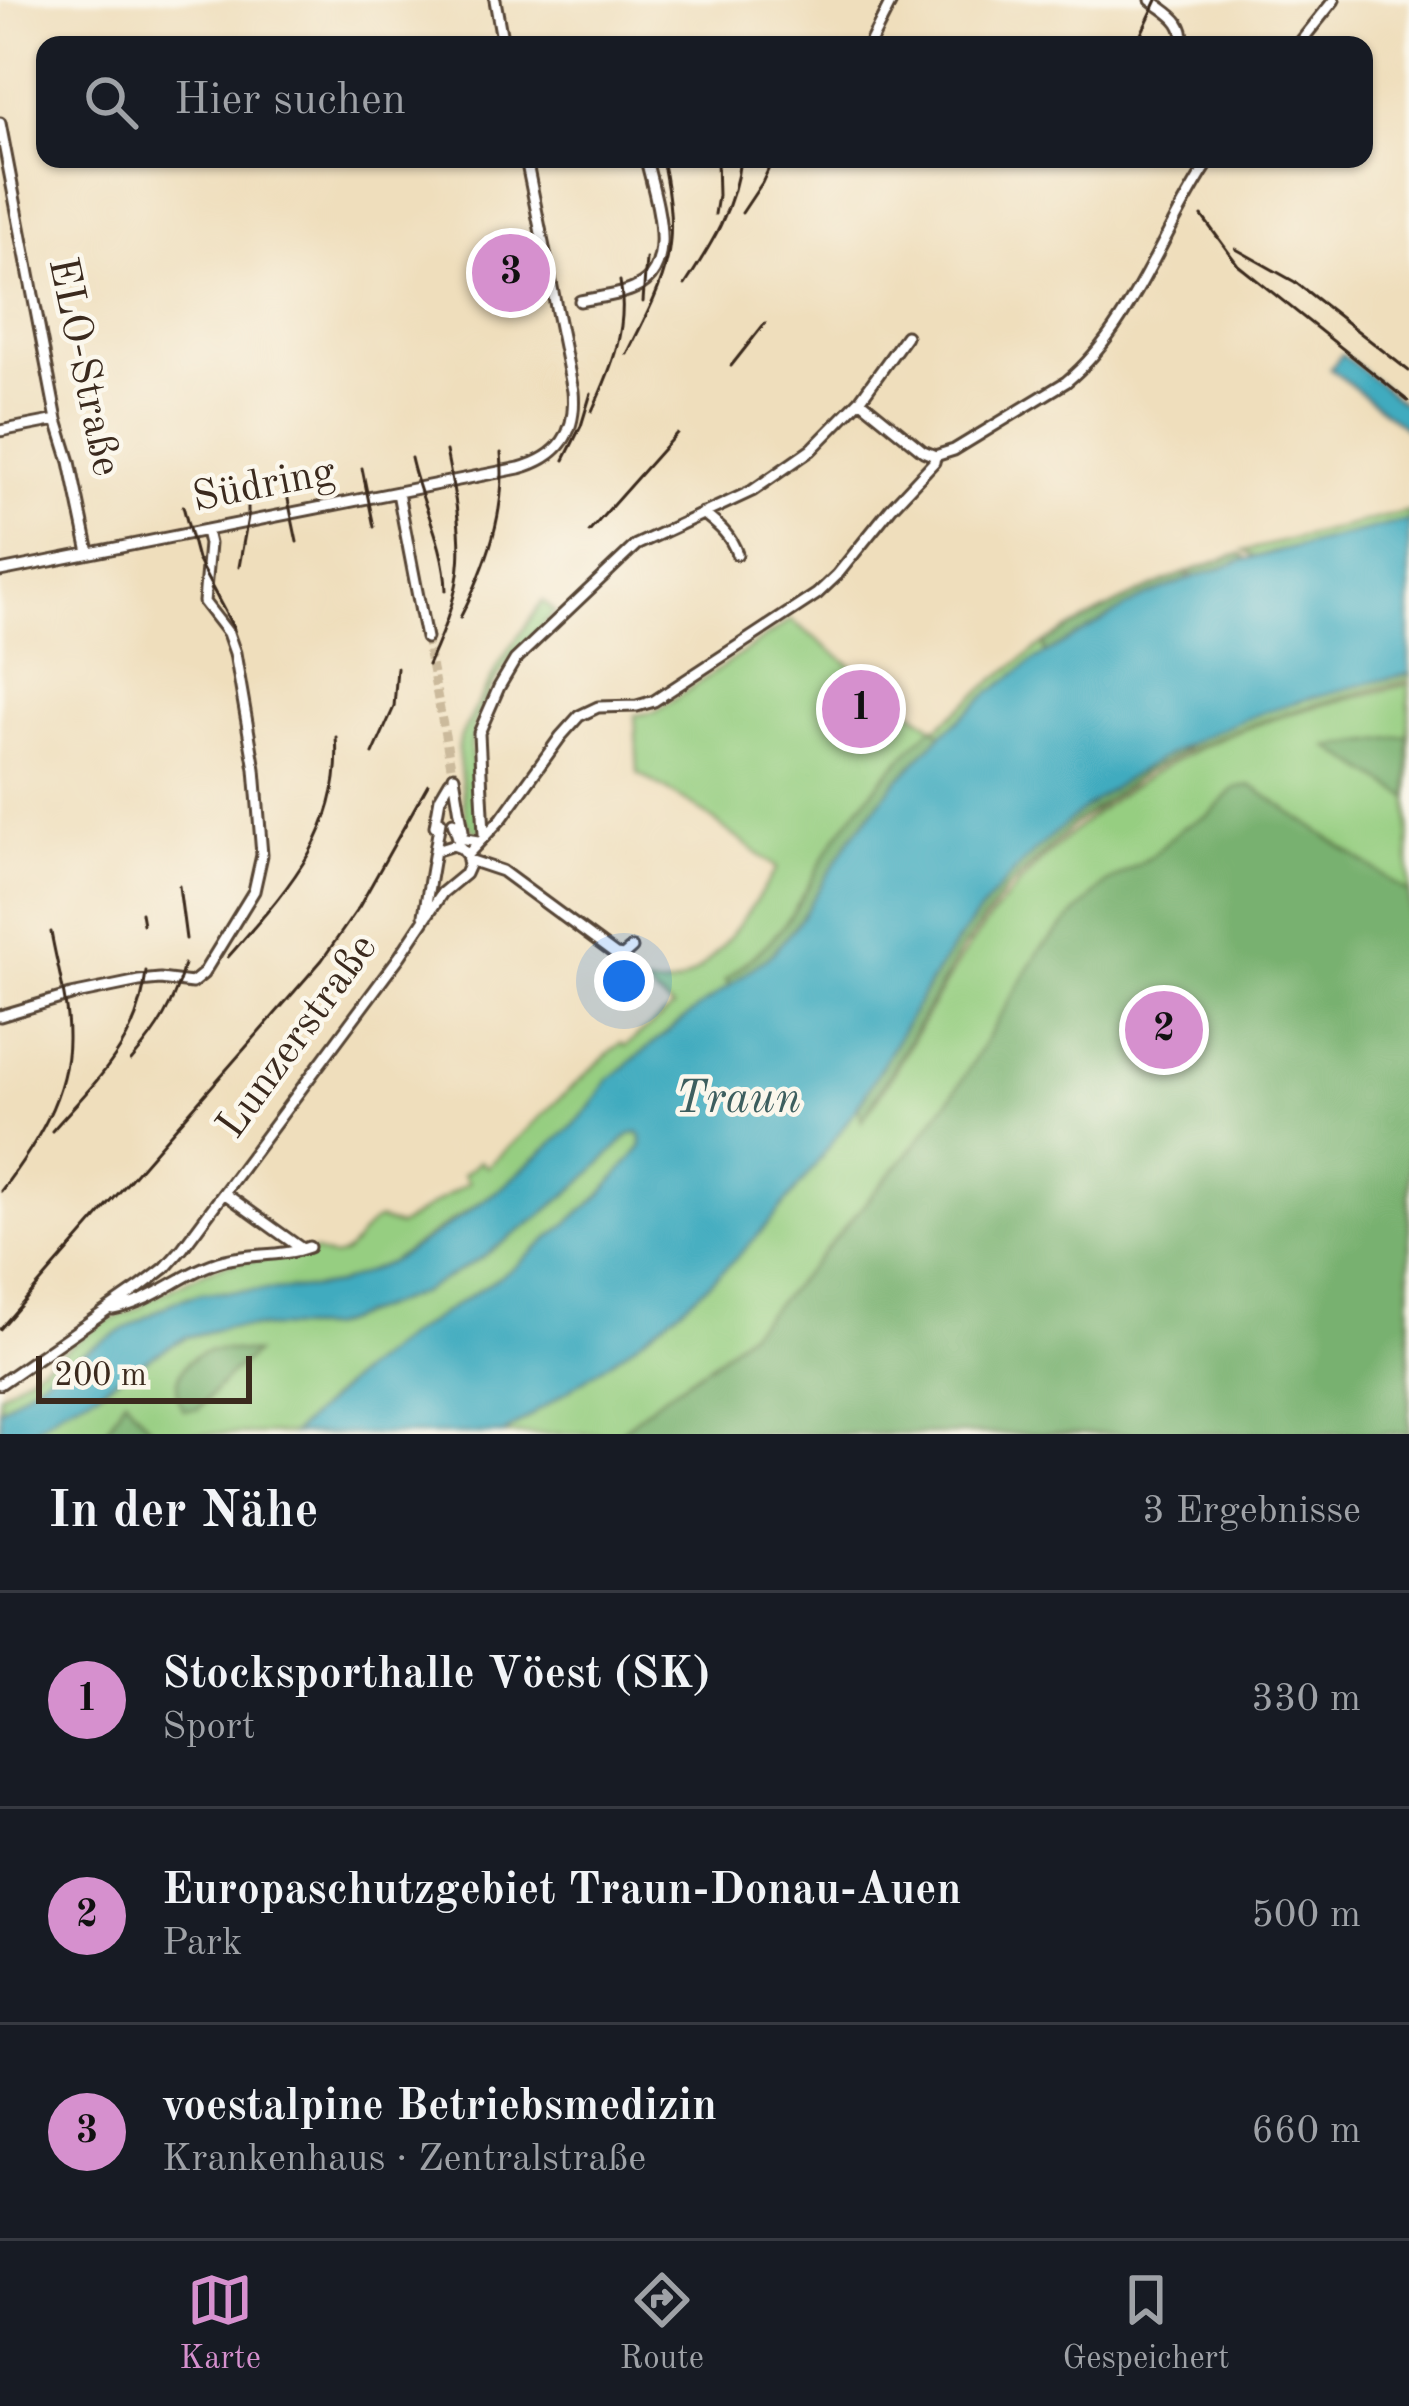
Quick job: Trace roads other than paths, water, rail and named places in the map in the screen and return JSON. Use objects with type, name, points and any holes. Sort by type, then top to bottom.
[{"type":"street","points":[[495,0],[501,36]]},
{"type":"street","points":[[875,36],[892,0]]},
{"type":"street","points":[[1150,0],[1181,24],[1184,36]]},
{"type":"street","points":[[1305,36],[1334,0]]},
{"type":"street","name":"ELO-Straße","points":[[0,123],[56,420],[88,553]]},
{"type":"street","name":"Südring","points":[[0,571],[544,460],[572,423],[574,402],[528,168]]},
{"type":"street","points":[[556,306],[630,291],[655,271],[661,232],[648,168]]},
{"type":"street","name":"Lunzerstraße","points":[[0,1384],[172,1261],[455,881],[470,850],[502,818],[579,716],[598,707],[654,701],[818,594],[935,456],[954,450],[1066,382],[1096,355],[1119,322],[1205,168]]},
{"type":"street","points":[[470,850],[479,733],[512,664],[624,554],[647,538],[752,490],[831,433],[906,336]]},
{"type":"street","points":[[860,400],[935,456]]},
{"type":"street","points":[[0,431],[56,420]]},
{"type":"street","points":[[398,493],[426,638]]},
{"type":"street","points":[[703,513],[731,538],[736,554]]},
{"type":"street","points":[[0,1016],[71,994],[145,980],[192,982],[203,974],[254,891],[262,855],[255,769],[236,652],[204,602],[206,531]]},
{"type":"street","points":[[452,778],[470,850]]},
{"type":"street","points":[[437,845],[447,819],[452,778]]},
{"type":"street","points":[[437,845],[438,806],[452,778]]},
{"type":"street","points":[[447,819],[470,850],[616,956],[632,948]]},
{"type":"street","points":[[437,845],[470,850]]},
{"type":"street","name":"Lunzerstraße","points":[[423,920],[437,845]]},
{"type":"street","points":[[432,868],[443,880],[455,881]]},
{"type":"street","name":"Lunzerstraße","points":[[108,1310],[134,1305],[222,1261],[306,1248],[224,1192]]},
{"type":"water","points":[[1342,354],[1409,408],[1409,431],[1330,369]]},
{"type":"water","name":"Traun","points":[[1409,520],[1409,674],[1310,698],[1229,726],[1140,771],[1061,828],[991,898],[959,939],[851,1116],[750,1244],[654,1330],[503,1434],[292,1434],[407,1336],[515,1267],[600,1196],[642,1146],[639,1132],[629,1135],[538,1218],[420,1293],[327,1328],[227,1327],[186,1337],[62,1408],[28,1434],[0,1434],[0,1409],[57,1367],[175,1301],[202,1293],[337,1284],[389,1263],[504,1186],[573,1126],[608,1080],[773,953],[800,920],[850,839],[895,783],[942,734],[1033,661],[1144,597],[1194,577]]},
{"type":"tunnel","points":[[426,638],[451,766]]},
{"type":"railway","points":[[1140,36],[1157,0]]},
{"type":"railway","points":[[627,354],[667,260],[670,216],[664,168]]},
{"type":"railway","points":[[715,214],[717,168]]},
{"type":"railway","points":[[685,285],[727,210],[738,168]]},
{"type":"railway","points":[[742,213],[769,168]]},
{"type":"railway","points":[[1202,216],[1238,265],[1408,401]]},
{"type":"railway","points":[[1236,249],[1295,282],[1409,371]]},
{"type":"railway","points":[[643,302],[646,259]]},
{"type":"railway","points":[[592,411],[620,332],[620,281]]},
{"type":"railway","points":[[731,366],[765,323]]},
{"type":"railway","points":[[564,460],[591,393]]},
{"type":"railway","points":[[589,532],[677,433]]},
{"type":"railway","points":[[428,665],[451,607],[460,559],[446,451]]},
{"type":"railway","points":[[460,618],[493,538],[501,496],[501,453]]},
{"type":"railway","points":[[411,458],[442,556],[446,591]]},
{"type":"railway","points":[[362,468],[374,527]]},
{"type":"railway","points":[[285,485],[297,542]]},
{"type":"railway","points":[[239,567],[248,492]]},
{"type":"railway","points":[[183,506],[197,559],[234,629]]},
{"type":"railway","points":[[373,754],[394,707],[397,668]]},
{"type":"railway","points":[[228,957],[289,884],[320,831],[331,802],[336,737]]},
{"type":"railway","points":[[0,1329],[322,960],[359,907],[428,784]]},
{"type":"railway","points":[[179,886],[186,939]]},
{"type":"railway","points":[[141,913],[143,924]]},
{"type":"railway","points":[[1,1191],[48,1118],[63,1078],[66,1010],[51,932]]},
{"type":"railway","points":[[131,1061],[164,1016],[184,964]]},
{"type":"railway","points":[[52,1131],[125,1040],[146,971]]},
{"type":"place","name":"voestalpine Betriebsmedizin","points":[[511,273]]},
{"type":"place","name":"Stocksporthalle Vöest (SK)","points":[[861,709]]},
{"type":"place","name":"Europaschutzgebiet Traun-Donau-Auen","points":[[1164,1030]]}]
